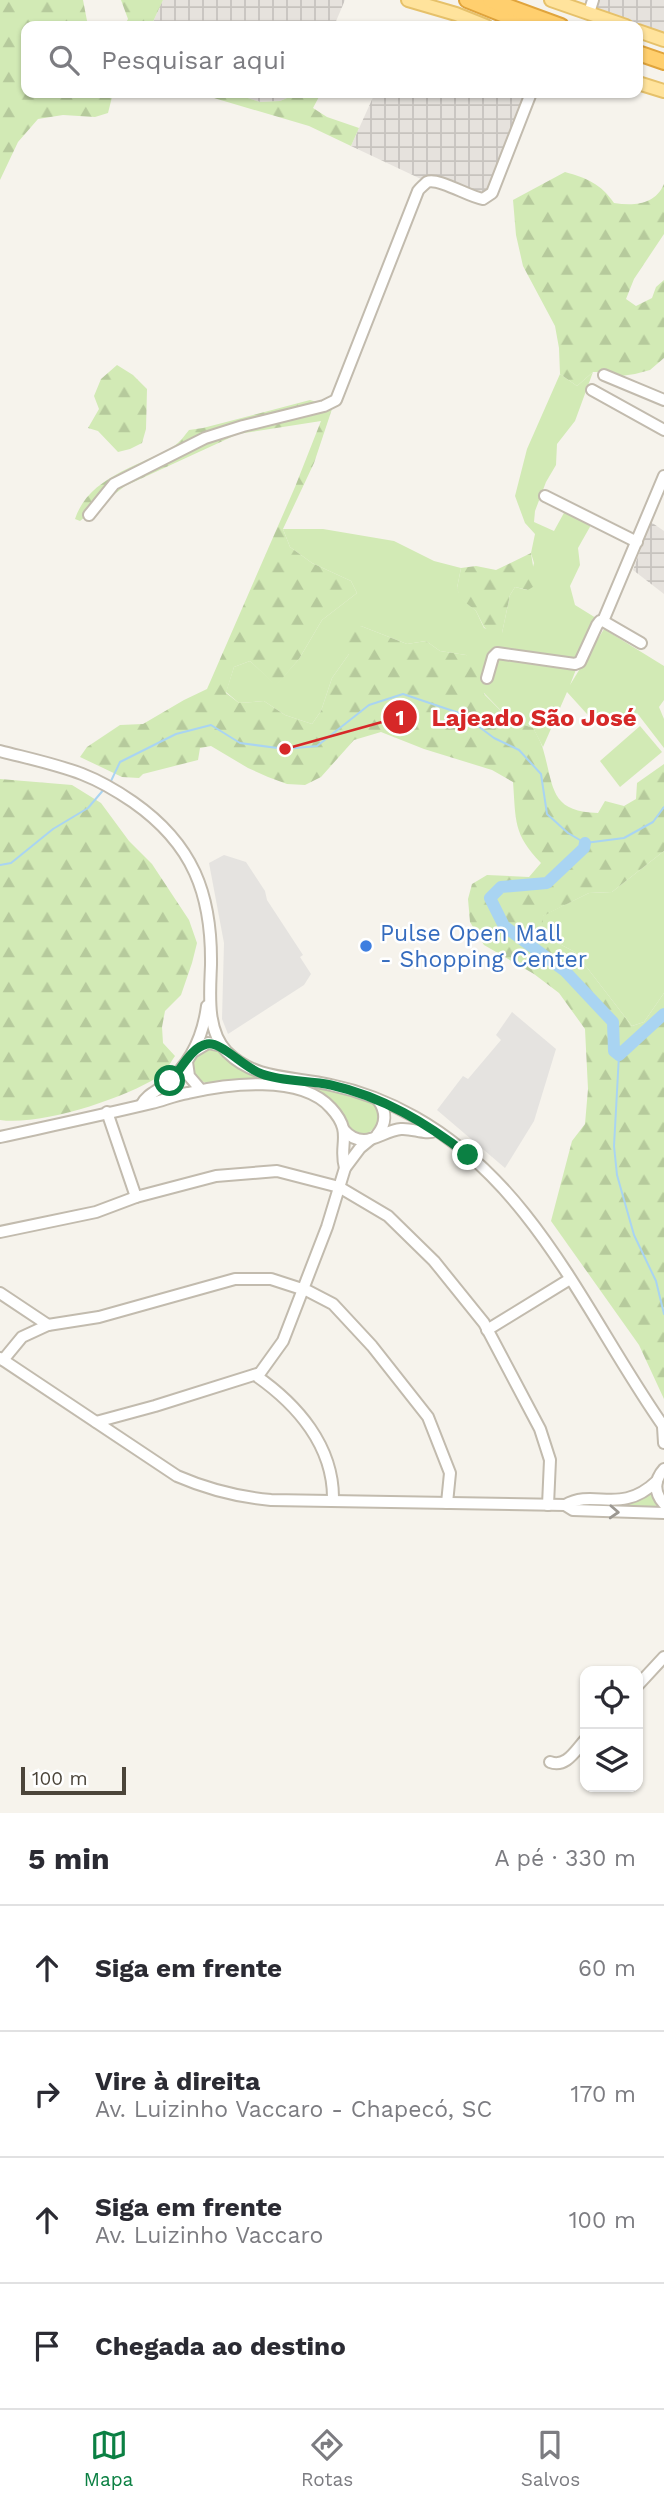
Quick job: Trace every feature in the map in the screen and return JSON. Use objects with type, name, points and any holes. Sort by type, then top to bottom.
[{"type":"highway","points":[[467,0],[520,21]]},
{"type":"highway","points":[[490,0],[547,21]]},
{"type":"highway","points":[[643,55],[664,62]]},
{"type":"highway","points":[[643,64],[664,71]]},
{"type":"main road","points":[[435,0],[457,14]]},
{"type":"main road","points":[[551,0],[612,21]]},
{"type":"main road","points":[[410,1],[474,21]]},
{"type":"main road","points":[[643,33],[664,40]]},
{"type":"main road","points":[[643,85],[664,91]]},
{"type":"street","points":[[589,13],[593,0]]},
{"type":"street","points":[[89,515],[114,484],[205,438],[324,406],[336,400],[418,191],[426,183],[436,181],[471,197],[483,199],[492,192],[529,98]]},
{"type":"street","points":[[604,375],[664,400]]},
{"type":"street","points":[[592,390],[664,430]]},
{"type":"street","points":[[487,678],[493,657],[497,653],[575,664],[580,662],[597,625],[603,621],[664,477]]},
{"type":"street","points":[[545,496],[637,542]]},
{"type":"street","points":[[603,621],[641,643]]},
{"type":"street","points":[[0,751],[82,774],[110,788],[169,832],[185,852],[196,874],[209,921],[210,1000],[215,1028],[222,1046],[239,1062],[260,1073],[329,1084],[378,1100],[412,1115],[484,1169],[535,1225],[664,1427],[664,1443]]},
{"type":"street","points":[[201,1090],[190,1076],[190,1057],[201,1035],[210,1000]]},
{"type":"street","points":[[142,1104],[146,1097],[165,1085],[200,1046],[222,1046]]},
{"type":"street","points":[[0,1137],[201,1090],[237,1085],[298,1088],[314,1094],[327,1104],[344,1130],[345,1168],[327,1227],[283,1341],[260,1373],[96,1422]]},
{"type":"street","points":[[345,1168],[360,1148],[374,1137],[385,1118],[378,1100]]},
{"type":"street","points":[[107,1112],[136,1197]]},
{"type":"street","points":[[344,1130],[355,1138],[374,1137],[399,1129],[429,1133],[435,1131]]},
{"type":"street","points":[[0,1232],[96,1212],[136,1197],[216,1176],[277,1171],[339,1187],[388,1216],[434,1261],[487,1330],[540,1429],[550,1460],[548,1505]]},
{"type":"street","points":[[447,1503],[450,1473],[428,1417],[372,1346],[334,1304],[303,1289],[271,1279],[235,1279],[99,1317],[48,1325],[22,1337],[2,1359],[177,1476],[200,1486],[271,1500],[332,1500],[447,1503],[565,1505],[573,1500],[625,1499],[644,1492],[662,1470]]},
{"type":"street","points":[[487,1330],[570,1279]]},
{"type":"street","points":[[0,1293],[48,1325]]},
{"type":"street","points":[[255,1375],[278,1391],[297,1410],[316,1438],[333,1479],[332,1500]]},
{"type":"street","points":[[662,1470],[657,1493],[664,1504]]},
{"type":"street","points":[[565,1505],[573,1510],[664,1513]]},
{"type":"street","points":[[643,1680],[664,1657]]},
{"type":"street","points":[[550,1762],[554,1765],[564,1763],[580,1745]]},
{"type":"shaded area","points":[[163,0],[345,0],[336,21],[153,21]]},
{"type":"shaded area","points":[[597,0],[664,0],[664,35],[643,28],[643,21],[625,21],[594,10]]},
{"type":"shaded area","points":[[248,98],[287,98],[280,101],[260,102]]},
{"type":"shaded area","points":[[373,98],[526,98],[489,191],[482,196],[437,179],[421,179],[351,146]]},
{"type":"shaded area","points":[[651,522],[664,531],[664,594],[633,570]]},
{"type":"shaded area","points":[[224,855],[246,862],[303,955],[300,957],[311,974],[304,985],[228,1034],[222,1019],[224,943],[209,863]]},
{"type":"shaded area","points":[[512,1012],[556,1049],[534,1121],[505,1168],[437,1110],[463,1076],[468,1079],[501,1040],[496,1035]]},
{"type":"green space","points":[[0,0],[83,0],[87,21],[21,21],[21,98],[112,98],[108,113],[95,117],[63,115],[38,119],[18,142],[0,180]]},
{"type":"green space","points":[[121,0],[163,0],[153,21],[127,21]]},
{"type":"green space","points":[[214,98],[248,98],[260,102],[287,98],[318,98],[313,108],[327,117],[359,128],[351,146],[309,126]]},
{"type":"green space","points":[[565,172],[593,183],[614,203],[629,204],[649,200],[664,184],[664,234],[634,279],[626,299],[636,306],[652,298],[656,287],[664,280],[664,358],[650,370],[621,376],[609,372],[593,372],[577,386],[560,374],[555,326],[523,266],[516,235],[513,200]]},
{"type":"green space","points":[[117,365],[133,375],[147,389],[146,429],[142,443],[118,452],[98,431],[88,428],[99,409],[94,396],[101,379]]},
{"type":"green space","points":[[593,372],[575,421],[557,444],[556,465],[546,482],[535,511],[534,522],[554,531],[565,511],[591,525],[578,548],[580,565],[570,586],[575,605],[596,618],[570,685],[604,629],[664,666],[664,700],[659,707],[664,719],[664,748],[637,713],[622,727],[611,713],[596,724],[567,692],[543,747],[533,728],[510,720],[484,693],[466,655],[440,651],[426,641],[407,644],[361,626],[349,654],[332,678],[321,711],[312,724],[285,715],[264,701],[239,703],[226,692],[234,667],[250,661],[276,685],[299,659],[322,620],[357,593],[351,581],[312,563],[290,547],[283,529],[323,529],[394,541],[434,561],[461,568],[457,588],[461,598],[476,611],[484,628],[502,633],[510,595],[515,587],[527,590],[534,563],[531,553],[535,534],[525,523],[515,496],[527,449],[560,374],[577,386]]},
{"type":"green space","points":[[310,400],[324,404],[335,400],[314,463],[283,529],[290,547],[312,563],[351,581],[357,593],[322,620],[299,659],[276,686],[250,661],[234,667],[226,693],[239,703],[264,701],[285,715],[312,724],[321,711],[332,678],[349,654],[346,634],[361,626],[407,644],[426,641],[440,651],[466,655],[483,666],[484,694],[510,720],[533,728],[542,746],[556,794],[570,808],[598,813],[605,801],[624,806],[636,799],[637,783],[664,764],[664,851],[612,892],[589,893],[543,916],[542,935],[575,952],[632,1026],[644,1022],[664,993],[664,1399],[639,1345],[551,1221],[572,1141],[585,1124],[588,1089],[585,1029],[559,993],[534,974],[484,945],[470,922],[468,899],[472,884],[487,875],[529,877],[541,863],[521,835],[513,782],[492,770],[424,749],[381,732],[354,740],[321,777],[305,785],[287,784],[268,777],[211,746],[200,748],[198,760],[143,774],[139,778],[122,777],[80,757],[87,747],[120,725],[143,724],[207,689],[321,421],[238,434],[125,486],[80,521],[75,519],[82,504],[104,482],[174,446],[189,430]]},
{"type":"green space","points":[[531,553],[536,585],[528,590],[515,587],[510,595],[502,633],[494,635],[484,627],[476,611],[460,598],[457,588],[461,568],[476,566],[496,570]]},
{"type":"green space","points":[[640,726],[662,752],[620,787],[600,761]]},
{"type":"green space","points":[[0,779],[72,785],[101,803],[129,841],[152,864],[189,920],[197,943],[181,995],[165,1011],[163,1043],[175,1056],[163,1073],[143,1085],[103,1102],[58,1115],[17,1121],[0,1120]]},
{"type":"green space","points":[[664,851],[664,993],[644,1022],[632,1026],[575,952],[542,935],[542,916],[589,893],[612,892]]},
{"type":"green space","points":[[210,1048],[262,1080],[208,1084],[200,1080],[192,1071],[192,1066],[198,1056]]},
{"type":"green space","points":[[311,1086],[371,1102],[378,1112],[379,1124],[367,1134],[353,1132],[332,1101]]},
{"type":"green space","points":[[653,1492],[660,1508],[612,1507],[635,1502]]},
{"type":"waterway","points":[[111,781],[120,762],[176,734],[211,725],[240,743],[285,749],[317,746],[369,705],[403,694],[462,714],[494,738],[519,750],[541,774],[547,814],[568,833],[585,843],[624,838],[653,822],[664,807]]},
{"type":"waterway","points":[[0,865],[11,863],[53,829],[88,808],[105,788]]},
{"type":"waterway","points":[[585,843],[584,848],[547,883],[501,887],[490,898],[504,926],[565,971],[613,1022],[614,1051],[619,1055],[664,1014]]},
{"type":"waterway","points":[[619,1055],[614,1146],[617,1175],[634,1235],[656,1281],[664,1314]]},
{"type":"place","name":"Lajeado São José","points":[[285,749]]},
{"type":"place","name":"Pulse Open Mall - Shopping Center","points":[[366,946]]},
{"type":"route","points":[[170,1081],[196,1049],[215,1044],[222,1046],[252,1070],[268,1076],[345,1088],[396,1107],[428,1125],[468,1155]]}]
